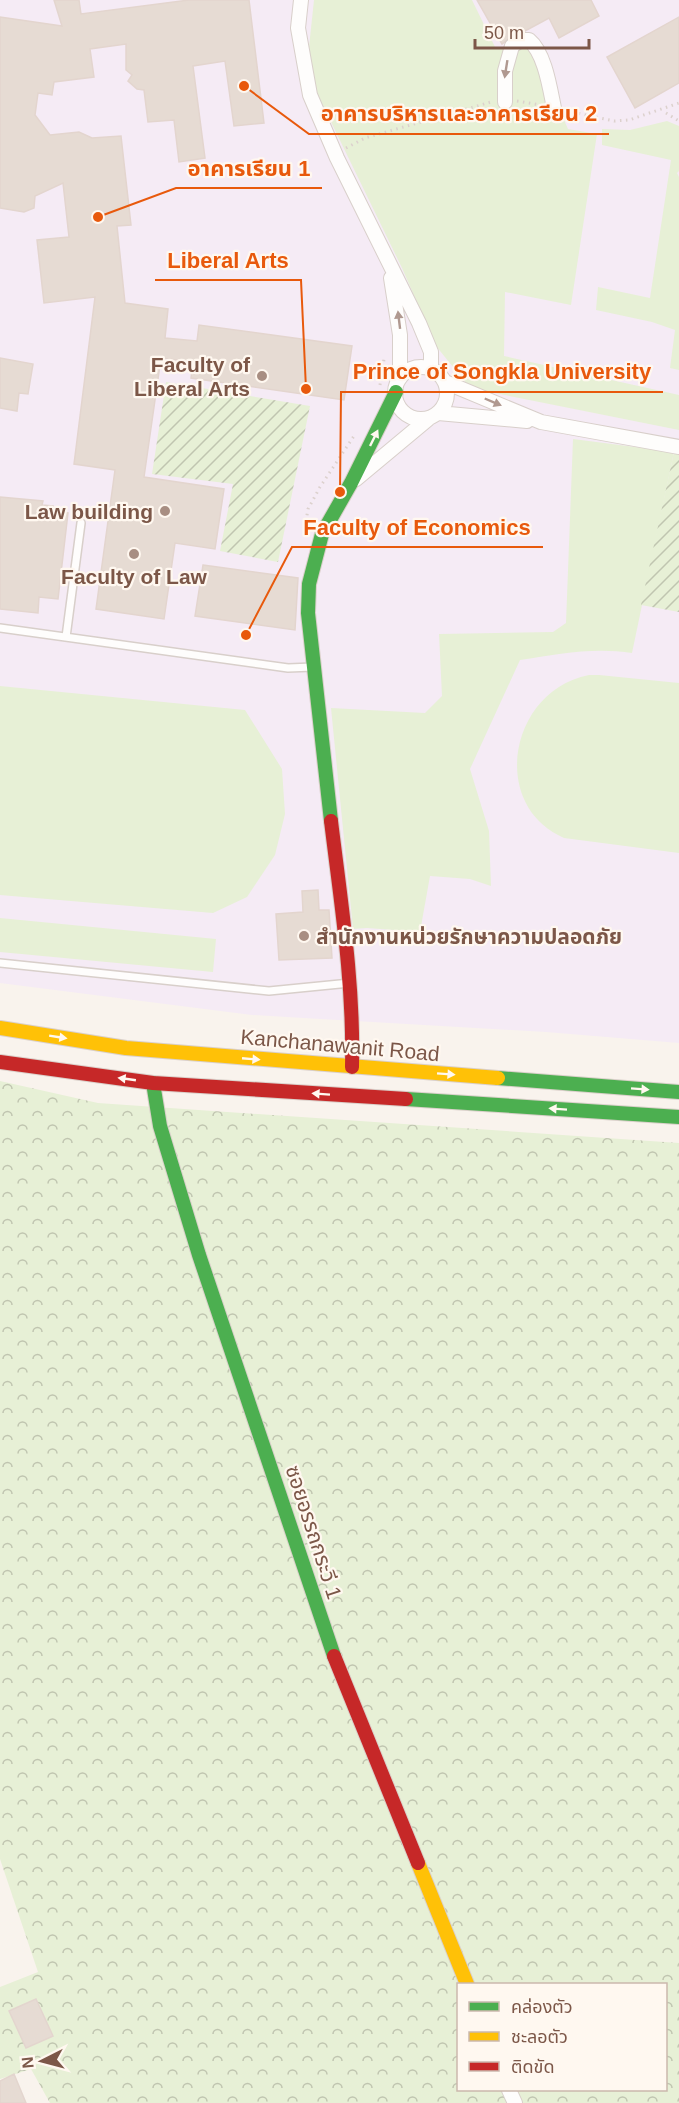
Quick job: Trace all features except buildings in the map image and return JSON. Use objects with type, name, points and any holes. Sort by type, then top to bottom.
[{"type":"street","points":[[302,0],[298,28],[310,95],[337,158],[423,332],[431,352],[431,368]]},
{"type":"street","points":[[505,102],[506,70],[512,46],[518,41],[529,40],[537,49],[543,67],[554,108],[552,113]]},
{"type":"street","points":[[353,1081],[351,983],[308,613],[312,566],[322,534],[351,483],[396,392],[400,378],[399,316],[388,261]]},
{"type":"street","points":[[400,378],[414,368],[422,366],[431,368],[445,382],[541,422]]},
{"type":"street","points":[[351,483],[433,416],[443,405],[445,382]]},
{"type":"street","points":[[396,392],[400,408],[405,414],[420,420],[433,416],[541,422],[679,447]]},
{"type":"street","name":"Kanchanawanit Road","points":[[0,1028],[353,1081],[679,1117]]},
{"type":"street","name":"Kanchanawanit Road","points":[[0,1062],[153,1083],[353,1081],[679,1092]]},
{"type":"street","name":"ซอยอรรถกระวี 1","points":[[153,1083],[160,1126],[199,1255],[327,1638],[467,1983]]},
{"type":"lane","points":[[66,637],[81,524]]},
{"type":"lane","points":[[0,628],[288,668],[314,667]]},
{"type":"lane","points":[[0,963],[269,991],[351,983]]},
{"type":"path","points":[[666,113],[679,121]]},
{"type":"path","points":[[380,386],[385,356]]},
{"type":"path","points":[[305,528],[308,509],[355,433]]},
{"type":"shaded area","points":[[0,0],[679,0],[679,1043],[546,1032],[252,1015],[0,983]]},
{"type":"green space","points":[[314,0],[472,0],[496,49],[530,43],[568,129],[597,134],[571,305],[505,292],[504,356],[679,395],[679,430],[470,388],[436,346],[402,268],[316,91],[309,47]]},
{"type":"green space","points":[[667,121],[679,126],[679,171],[677,173],[679,177],[679,370],[670,368],[675,330],[652,322],[596,310],[598,287],[650,298],[671,160],[602,145],[602,129],[630,130]]},
{"type":"green space","points":[[166,382],[310,406],[278,562],[220,551],[233,484],[152,474]]},
{"type":"green space","points":[[573,439],[674,452],[632,653],[590,651],[520,660],[470,769],[489,831],[491,886],[470,879],[430,876],[420,932],[353,929],[331,708],[425,713],[442,696],[439,634],[553,632],[566,623]]},
{"type":"green space","points":[[674,452],[679,453],[679,612],[641,605]]},
{"type":"green space","points":[[589,675],[679,683],[679,853],[564,838],[540,822],[525,801],[518,776],[518,750],[526,724],[541,702],[562,685]]},
{"type":"green space","points":[[0,686],[245,710],[282,769],[285,814],[275,855],[247,897],[213,913],[0,895]]},
{"type":"green space","points":[[0,918],[216,939],[213,972],[0,952]]},
{"type":"green space","points":[[0,1081],[98,1103],[679,1143],[679,2103],[50,2103],[31,2069],[0,2079],[0,1987],[38,1972],[0,1859]]},
{"type":"traffic: fast","points":[[331,821],[308,613],[309,584],[322,534],[351,483],[396,392]]},
{"type":"traffic: fast","points":[[498,1078],[679,1092]]},
{"type":"traffic: fast","points":[[153,1083],[160,1126],[199,1255],[334,1656]]},
{"type":"traffic: fast","points":[[406,1099],[679,1117]]},
{"type":"traffic: slow","points":[[0,1028],[126,1048],[498,1078]]},
{"type":"traffic: slow","points":[[418,1863],[467,1983]]},
{"type":"traffic: jam","points":[[331,821],[349,974],[352,1067]]},
{"type":"traffic: jam","points":[[0,1062],[153,1083],[406,1099]]},
{"type":"traffic: jam","points":[[334,1656],[418,1863]]},
{"type":"place","name":"อาคารบริหารเเละอาคารเรียน 2","points":[[244,86]]},
{"type":"place","name":"อาคารเรียน 1","points":[[98,217]]},
{"type":"place","name":"Faculty of Liberal Arts","points":[[262,376]]},
{"type":"place","name":"Liberal Arts","points":[[306,389]]},
{"type":"place","name":"Prince of Songkla University","points":[[340,492]]},
{"type":"place","name":"Law building","points":[[165,511]]},
{"type":"place","name":"Faculty of Law","points":[[134,554]]},
{"type":"place","name":"Faculty of Economics","points":[[246,635]]},
{"type":"place","name":"สำนักงานหน่วยรักษาความปลอดภัย","points":[[304,936]]}]
